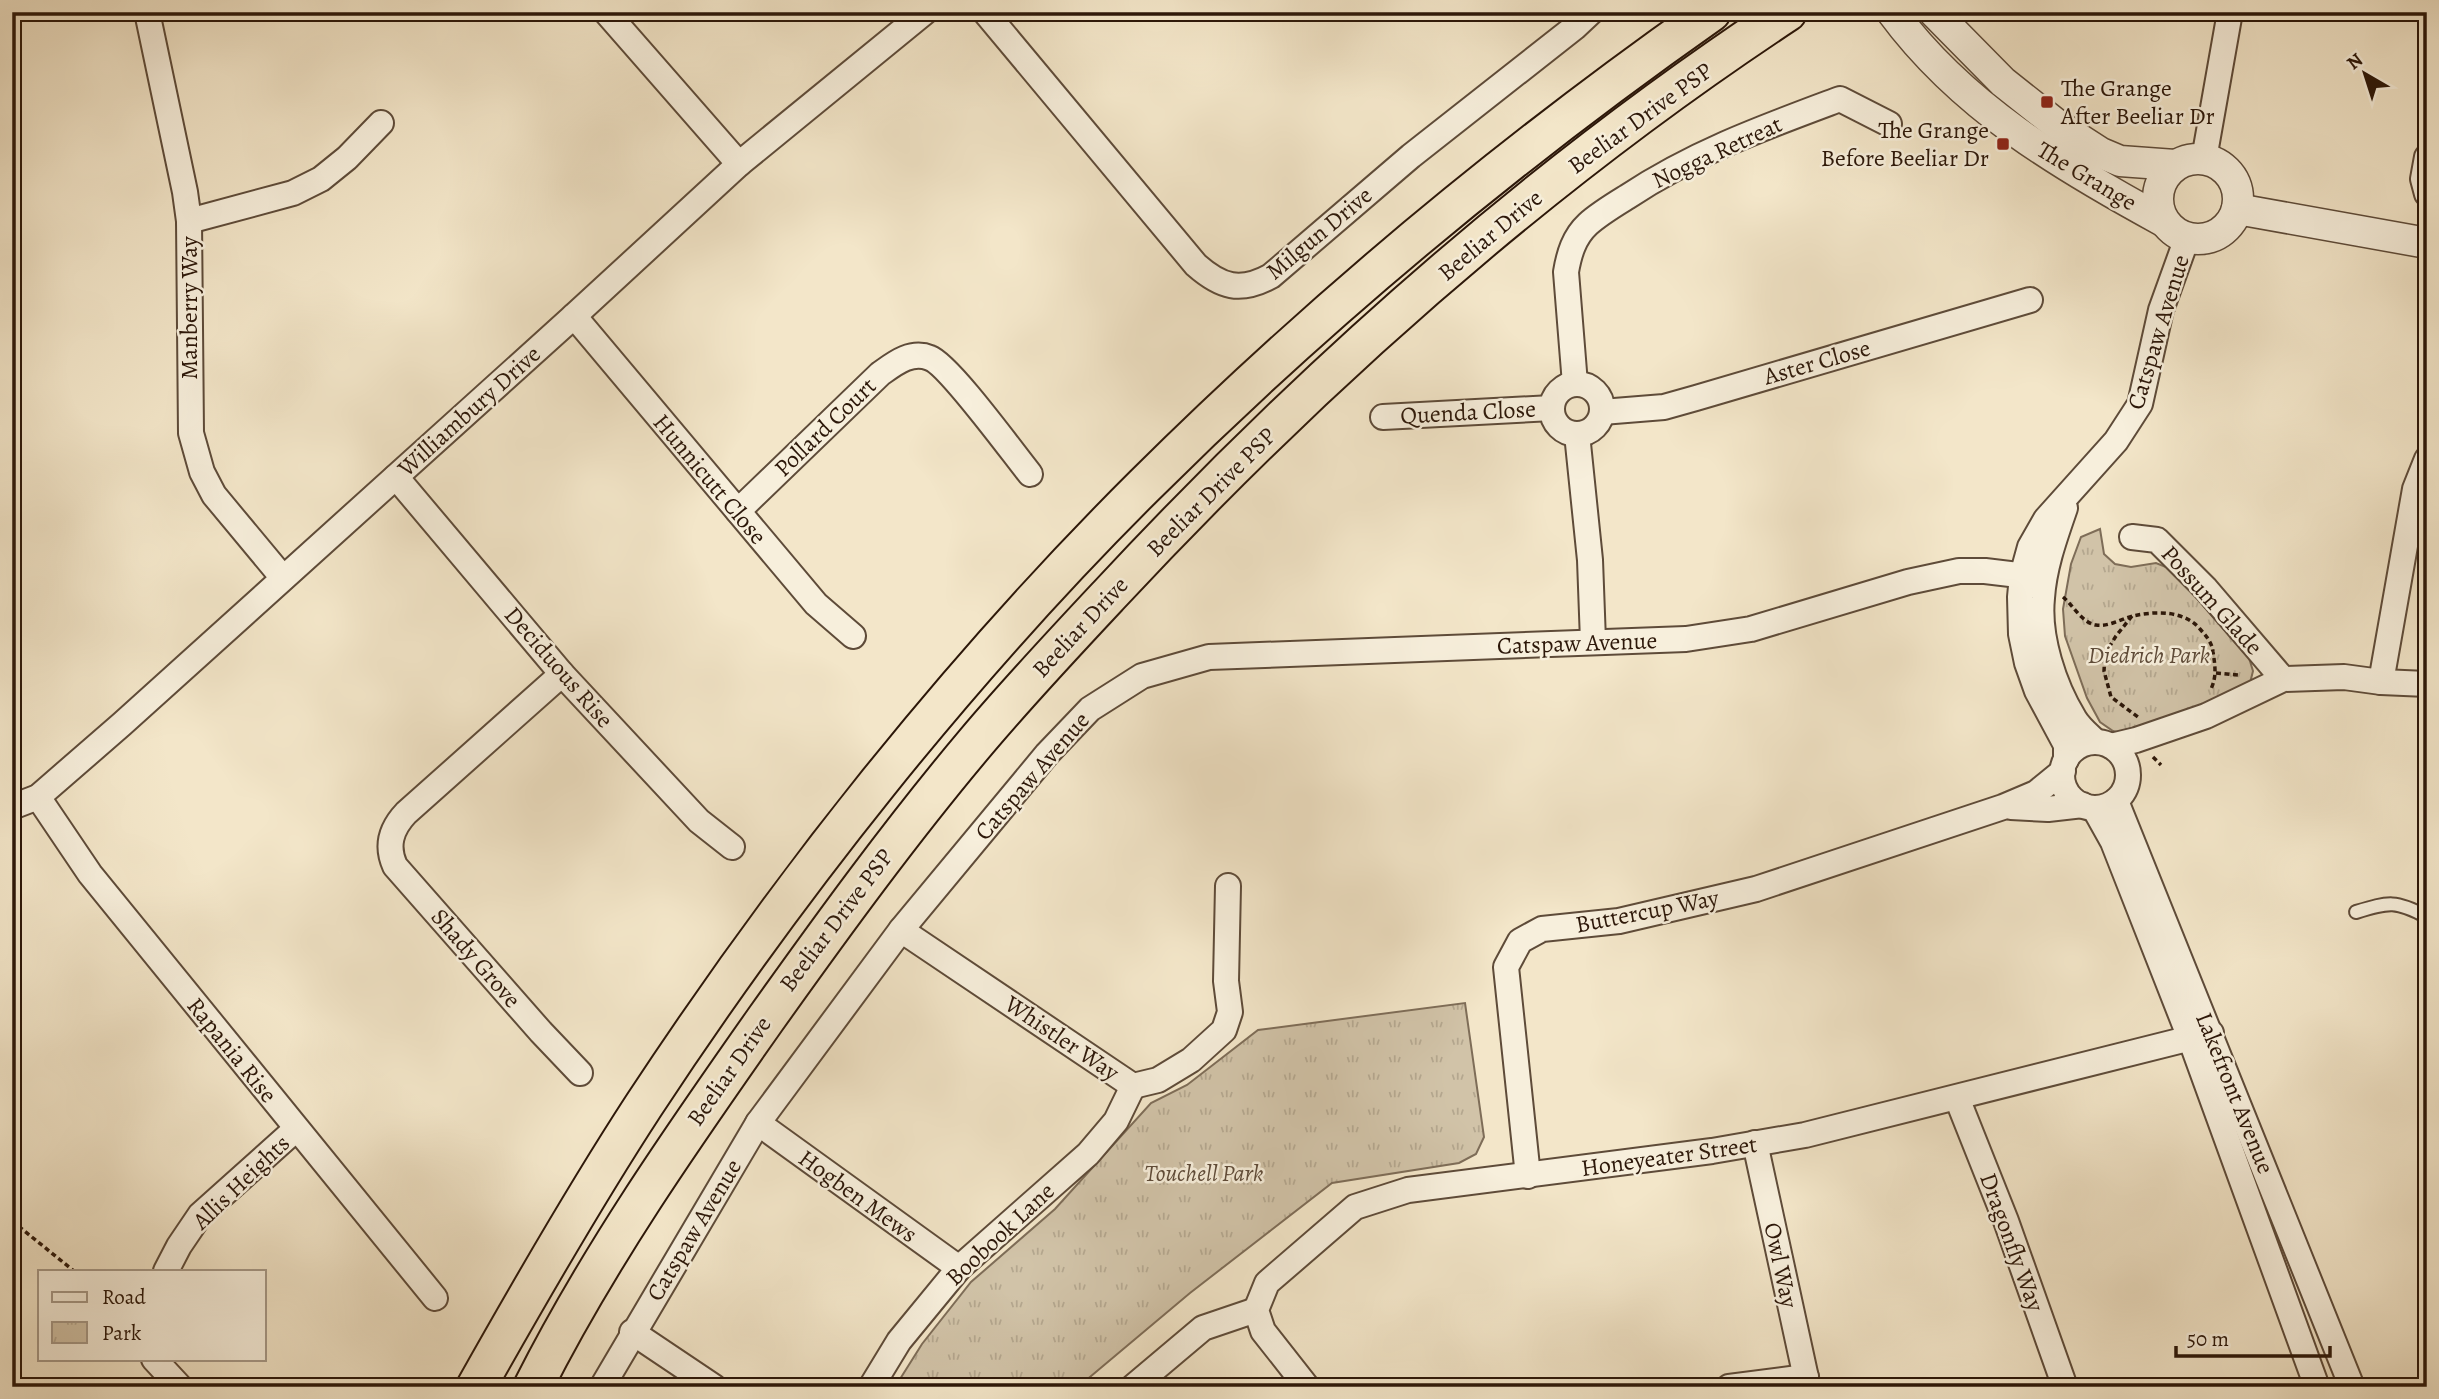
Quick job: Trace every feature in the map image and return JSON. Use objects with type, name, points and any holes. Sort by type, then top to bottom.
[{"type":"highway","name":"Beeliar Drive","points":[[476,1387],[566,1228],[645,1104],[738,970],[866,799],[953,693],[1037,599],[1178,453],[1299,339],[1381,267],[1548,131],[1629,69],[1711,12]]},
{"type":"highway","name":"Beeliar Drive","points":[[533,1387],[568,1319],[687,1131],[840,915],[975,743],[1078,628],[1267,432],[1419,293],[1589,152],[1787,12]]},
{"type":"street","name":"Manberry Way","points":[[147,12],[186,192],[189,221],[191,433],[195,451],[214,495],[283,578]]},
{"type":"street","points":[[606,12],[739,164]]},
{"type":"street","name":"Williambury Drive","points":[[12,807],[38,797],[122,724],[739,164],[925,12]]},
{"type":"street","name":"Milgun Drive","points":[[985,12],[1196,265],[1226,286],[1257,284],[1271,276],[1411,156],[1576,27],[1591,12]]},
{"type":"street","name":"The Grange","points":[[1892,12],[1928,55],[1969,96],[2012,130],[2089,181],[2163,221]]},
{"type":"street","name":"The Grange","points":[[1934,12],[2003,82],[2056,124],[2101,153],[2120,161],[2175,165]]},
{"type":"street","points":[[2204,159],[2230,12]]},
{"type":"street","name":"Nogga Retreat","points":[[1574,384],[1566,272],[1568,257],[1576,239],[1587,225],[1671,169],[1732,139],[1840,99],[1889,124]]},
{"type":"street","points":[[189,221],[293,194],[321,179],[347,158],[381,123]]},
{"type":"street","points":[[2427,157],[2423,180],[2427,194]]},
{"type":"street","points":[[2204,159],[2217,163],[2228,171],[2238,196],[2237,209],[2224,230],[2213,237],[2200,240],[2178,235],[2163,221],[2157,197],[2166,174],[2175,165],[2204,159]]},
{"type":"street","points":[[2237,209],[2427,243]]},
{"type":"street","name":"Catspaw Avenue","points":[[601,1387],[758,1123],[901,930],[1055,745],[1090,709],[1142,676],[1209,656],[1686,639],[1751,629],[1908,582],[1959,571],[1985,571],[2033,577],[2057,532],[2073,488],[2116,441],[2140,404],[2161,310],[2188,238]]},
{"type":"street","name":"Aster Close","points":[[1602,412],[1664,407],[2030,300]]},
{"type":"street","name":"Hunnicutt Close","points":[[574,316],[816,604],[853,636]]},
{"type":"street","name":"Pollard Court","points":[[737,511],[880,374],[896,362],[909,357],[919,346],[949,373],[1030,474]]},
{"type":"street","points":[[1574,384],[1592,388],[1602,402],[1602,412],[1597,425],[1585,433],[1577,434],[1570,433],[1557,424],[1552,408],[1559,392],[1574,384]]},
{"type":"street","name":"Quenda Close","points":[[1383,417],[1552,408]]},
{"type":"street","points":[[1577,434],[1590,560],[1593,642]]},
{"type":"street","points":[[2381,682],[2415,489],[2427,458]]},
{"type":"street","name":"Deciduous Rise","points":[[396,477],[562,674],[699,821],[732,847]]},
{"type":"street","name":"Possum Glade","points":[[2132,537],[2157,540],[2206,589],[2283,679]]},
{"type":"street","points":[[2033,577],[2041,602],[2044,634],[2054,677],[2075,720],[2103,744],[2119,752],[2127,769],[2126,786],[2098,805],[2069,795],[2063,779],[2066,745],[2037,691],[2027,663],[2021,634],[2020,597],[2033,577]]},
{"type":"street","name":"Shady Grove","points":[[562,674],[397,823],[384,831],[395,866],[580,1073]]},
{"type":"street","points":[[2064,765],[2078,747],[2136,740],[2206,706],[2283,679],[2344,677],[2427,684]]},
{"type":"street","points":[[2127,769],[2206,706]]},
{"type":"street","name":"Buttercup Way","points":[[1528,1176],[1506,967],[1520,941],[1542,929],[1619,921],[1756,889],[2003,807],[2036,793],[2064,765]]},
{"type":"street","name":"Rapania Rise","points":[[38,797],[90,874],[435,1298]]},
{"type":"street","name":"Buttercup Way","points":[[2003,807],[2098,805]]},
{"type":"street","name":"Lakefront Avenue","points":[[2098,805],[2352,1387]]},
{"type":"street","name":"Whistler Way","points":[[901,930],[1133,1086],[1158,1080],[1191,1060],[1224,1030],[1230,1012],[1226,981],[1228,886]]},
{"type":"street","name":"Lakefront Avenue","points":[[2200,1035],[2317,1387]]},
{"type":"street","name":"Honeyeater Street","points":[[1256,1310],[1267,1283],[1356,1207],[1408,1190],[1528,1176],[1805,1135],[2200,1035]]},
{"type":"street","name":"Boobook Lane","points":[[871,1387],[899,1341],[959,1268],[1088,1154],[1116,1121],[1133,1086]]},
{"type":"street","name":"Dragonfly Way","points":[[1957,1098],[2006,1221],[2065,1387]]},
{"type":"street","name":"Hogben Mews","points":[[758,1123],[959,1268]]},
{"type":"street","name":"Allis Heights","points":[[166,1270],[178,1246],[200,1216],[296,1129]]},
{"type":"street","name":"Owl Way","points":[[1755,1143],[1807,1382]]},
{"type":"street","points":[[1133,1387],[1203,1328],[1256,1310],[1263,1331],[1307,1387]]},
{"type":"street","points":[[632,1332],[714,1387]]},
{"type":"street","points":[[156,1360],[180,1387]]},
{"type":"street","points":[[1729,1387],[1807,1382]]},
{"type":"lane","points":[[2356,912],[2381,904],[2404,905],[2427,917]]},
{"type":"path","points":[[2033,577],[2095,625],[2164,612],[2183,617],[2197,625],[2212,644],[2215,663],[2216,673],[2206,706]]},
{"type":"path","points":[[2132,616],[2105,654],[2104,671],[2111,697],[2146,720]]},
{"type":"path","points":[[12,1221],[73,1270]]},
{"type":"green space","name":"Diedrich Park","points":[[2100,529],[2104,554],[2115,564],[2131,567],[2156,563],[2171,569],[2249,658],[2253,671],[2250,683],[2137,737],[2113,731],[2100,722],[2087,698],[2065,636],[2063,609],[2071,564],[2081,537]]},
{"type":"green space","name":"Touchell Park","points":[[1465,1003],[1484,1137],[1476,1154],[1459,1163],[1332,1183],[1190,1293],[1078,1387],[895,1387],[922,1344],[971,1282],[1055,1209],[1151,1103],[1187,1085],[1258,1030]]},
{"type":"place","name":"The Grange After Beeliar Dr","points":[[2047,102]]},
{"type":"place","name":"The Grange Before Beeliar Dr","points":[[2003,144]]}]
